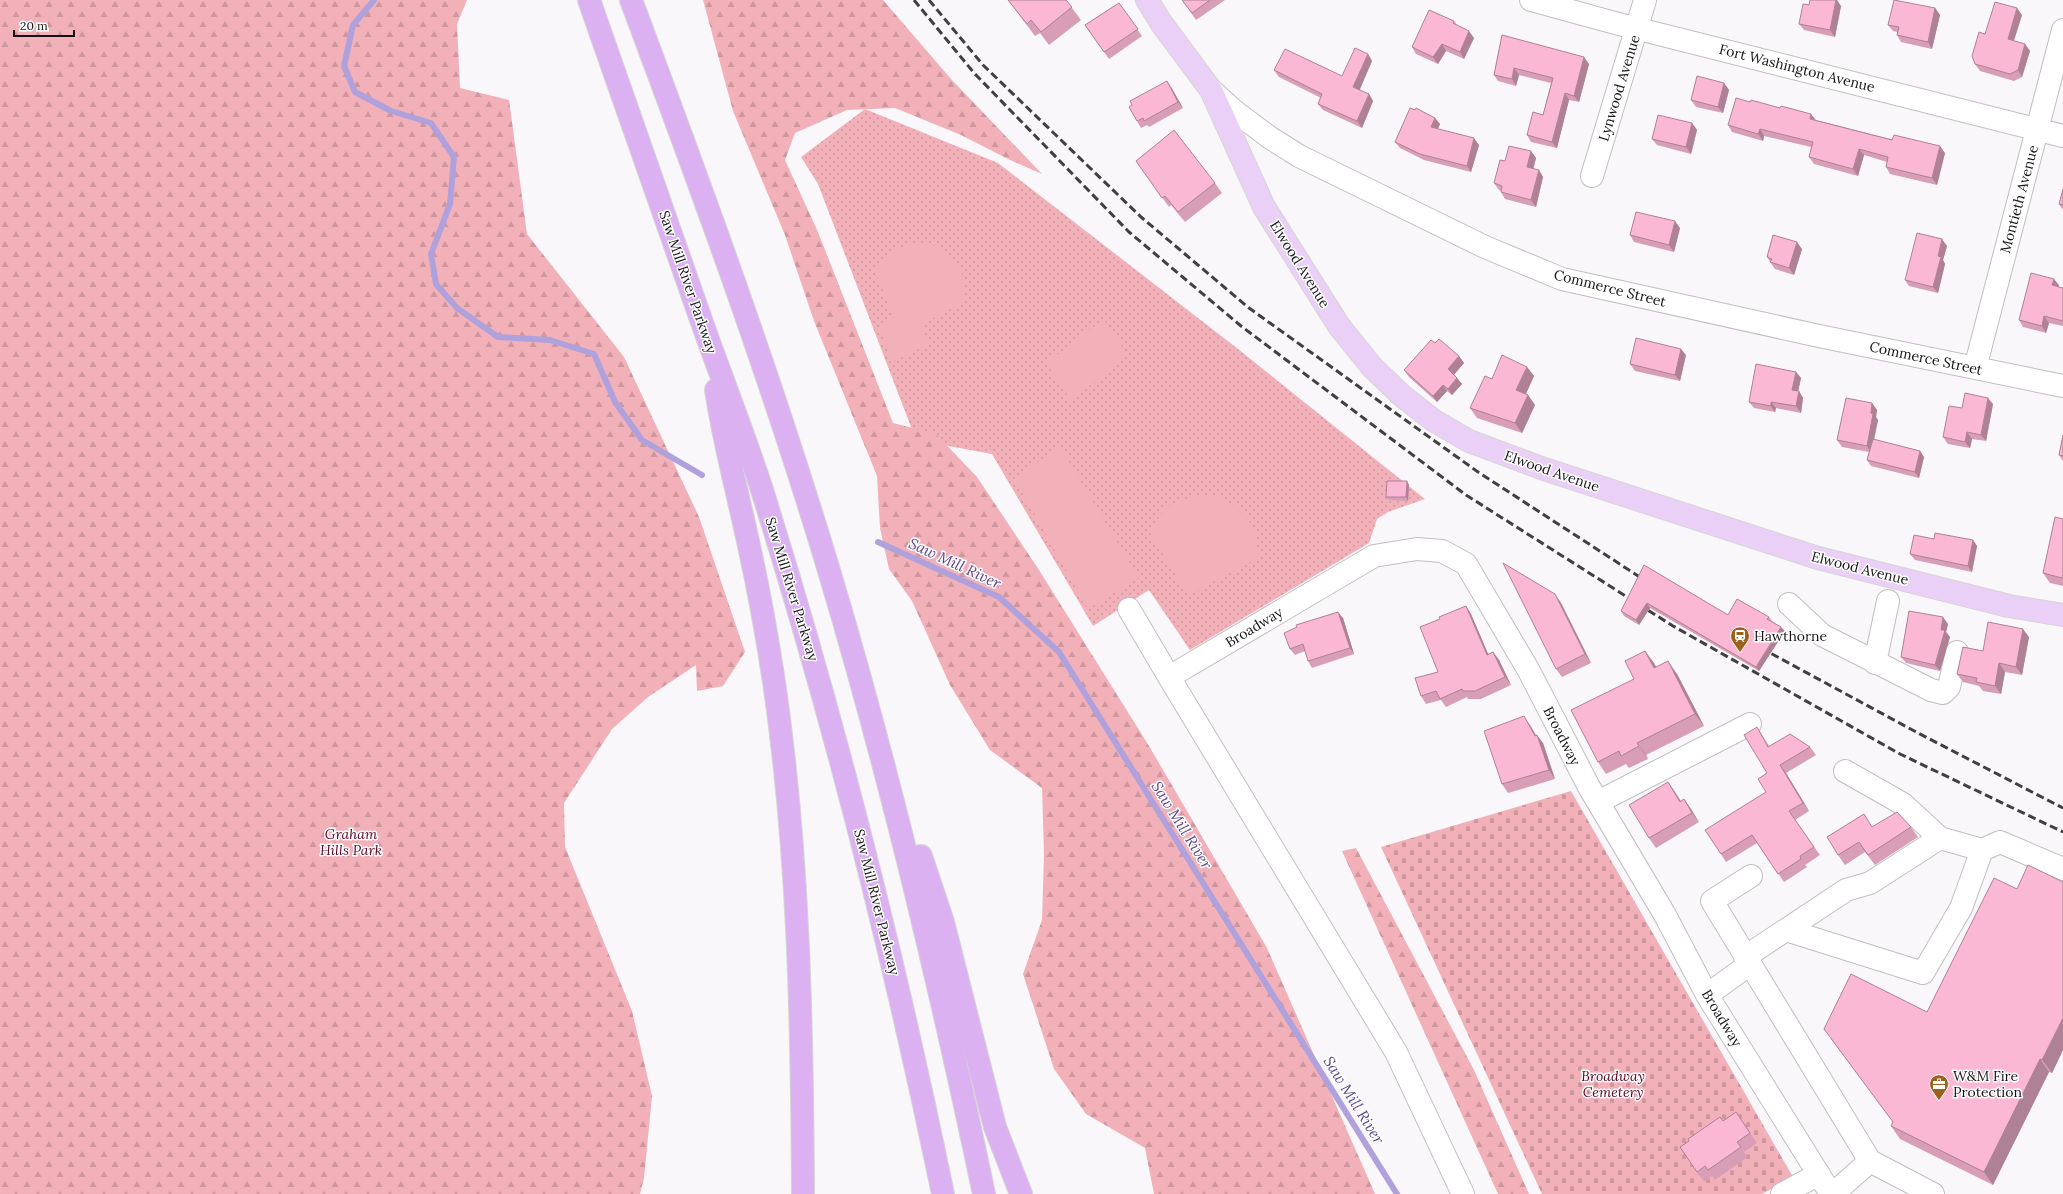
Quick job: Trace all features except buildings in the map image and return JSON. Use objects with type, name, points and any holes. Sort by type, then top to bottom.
[{"type":"highway","name":"Saw Mill River Parkway","points":[[589,0],[760,486],[830,720],[892,962],[942,1194]]},
{"type":"highway","points":[[631,0],[704,195],[750,325],[807,498],[841,610],[943,922],[989,1107],[1009,1166],[1021,1194]]},
{"type":"highway","points":[[706,333],[724,438],[750,546],[776,696],[786,781],[799,948],[802,1194]]},
{"type":"highway","points":[[841,610],[880,750],[925,926],[984,1194]]},
{"type":"main road","name":"Commerce Street","points":[[1147,0],[1162,24],[1211,90]]},
{"type":"main road","name":"Elwood Avenue","points":[[1211,90],[1264,207],[1339,326],[1372,367],[1401,395],[1433,420],[1469,441],[1544,469],[1818,558],[2009,606],[2063,615]]},
{"type":"street","name":"Fort Washington Avenue","points":[[1531,0],[2063,136]]},
{"type":"street","name":"Lynwood Avenue","points":[[1592,176],[1638,28],[1645,0]]},
{"type":"street","name":"Montieth Avenue","points":[[1975,368],[2063,30]]},
{"type":"street","name":"Commerce Street","points":[[1211,90],[1233,110],[1299,156],[1485,247],[1562,279],[1812,334],[2063,386]]},
{"type":"street","name":"Broadway","points":[[1168,678],[1374,556],[1417,549],[1442,551],[1466,564],[1529,671],[1598,802],[1665,915],[1707,995],[1832,1194]]},
{"type":"street","points":[[1876,663],[1888,601]]},
{"type":"street","points":[[1789,604],[1822,635],[1931,690],[1943,693],[1949,687],[1958,652]]},
{"type":"street","points":[[1130,609],[1168,678],[1396,1052],[1463,1194]]},
{"type":"street","points":[[1598,802],[1750,724]]},
{"type":"street","points":[[1845,771],[1903,804],[1940,838],[1982,850],[2000,842],[2063,869]]},
{"type":"street","points":[[1707,995],[1786,930],[1846,890],[1870,883],[1940,838]]},
{"type":"street","points":[[1786,930],[1922,973],[1961,908],[1982,850]]},
{"type":"street","points":[[1751,876],[1712,901],[1870,1161],[1933,1194]]},
{"type":"street","points":[[1832,1194],[1870,1161]]},
{"type":"street","points":[[1782,1194],[1819,1174]]},
{"type":"green space","name":"Graham Hills Park","points":[[0,0],[467,0],[457,24],[460,88],[509,100],[527,234],[624,357],[699,517],[745,652],[723,686],[697,691],[696,665],[648,697],[612,729],[564,803],[565,847],[632,1011],[652,1096],[644,1178],[640,1194],[0,1194]]},
{"type":"green space","points":[[703,0],[883,0],[951,79],[1042,174],[1008,159],[961,135],[895,108],[847,110],[795,133],[785,160],[818,232],[893,423],[936,434],[977,477],[1039,570],[1149,746],[1267,948],[1375,1194],[1154,1194],[1145,1148],[1086,1114],[1054,1069],[1023,974],[1042,920],[1044,855],[1042,788],[990,750],[950,685],[912,601],[889,569],[880,528],[877,476],[814,321],[785,235],[733,111]]},
{"type":"green space","points":[[865,109],[998,163],[1238,349],[1425,499],[1388,512],[1377,519],[1369,543],[1190,650],[1149,590],[1093,626],[992,454],[916,440],[818,184],[801,157]]},
{"type":"green space","points":[[911,244],[937,246],[956,261],[965,280],[964,302],[921,325],[929,344],[891,363],[879,324],[894,318],[875,271],[890,251]]},
{"type":"green space","points":[[1104,319],[1128,355],[1071,401],[1046,363]]},
{"type":"green space","points":[[1060,447],[1139,578],[1088,609],[1014,478]]},
{"type":"green space","points":[[1199,496],[1219,497],[1234,505],[1248,519],[1255,531],[1259,557],[1188,596],[1150,533],[1160,516],[1168,507],[1174,503]]},
{"type":"green space","name":"Broadway Cemetery","points":[[1571,791],[1793,1177],[1762,1194],[1542,1194],[1381,847]]},
{"type":"green space","points":[[1356,848],[1474,1070],[1529,1194],[1498,1194],[1342,851]]},
{"type":"waterway","name":"Saw Mill River","points":[[374,0],[353,25],[344,66],[355,92],[391,111],[431,123],[454,157],[450,204],[431,254],[436,284],[457,308],[498,337],[550,340],[594,354],[615,402],[642,440],[702,475]]},
{"type":"waterway","name":"Saw Mill River","points":[[878,542],[999,597],[1059,652],[1397,1194]]},
{"type":"railway","points":[[914,0],[974,73],[1129,232],[1241,326],[1466,495],[1673,626],[1900,754],[2063,832]]},
{"type":"railway","points":[[929,0],[983,65],[1141,217],[1249,308],[1478,472],[1649,583]]},
{"type":"railway","points":[[1761,648],[1918,733],[2063,808]]},
{"type":"place","name":"Hawthorne","points":[[1740,653]]},
{"type":"place","name":"W&M Fire Protection","points":[[1939,1101]]}]
